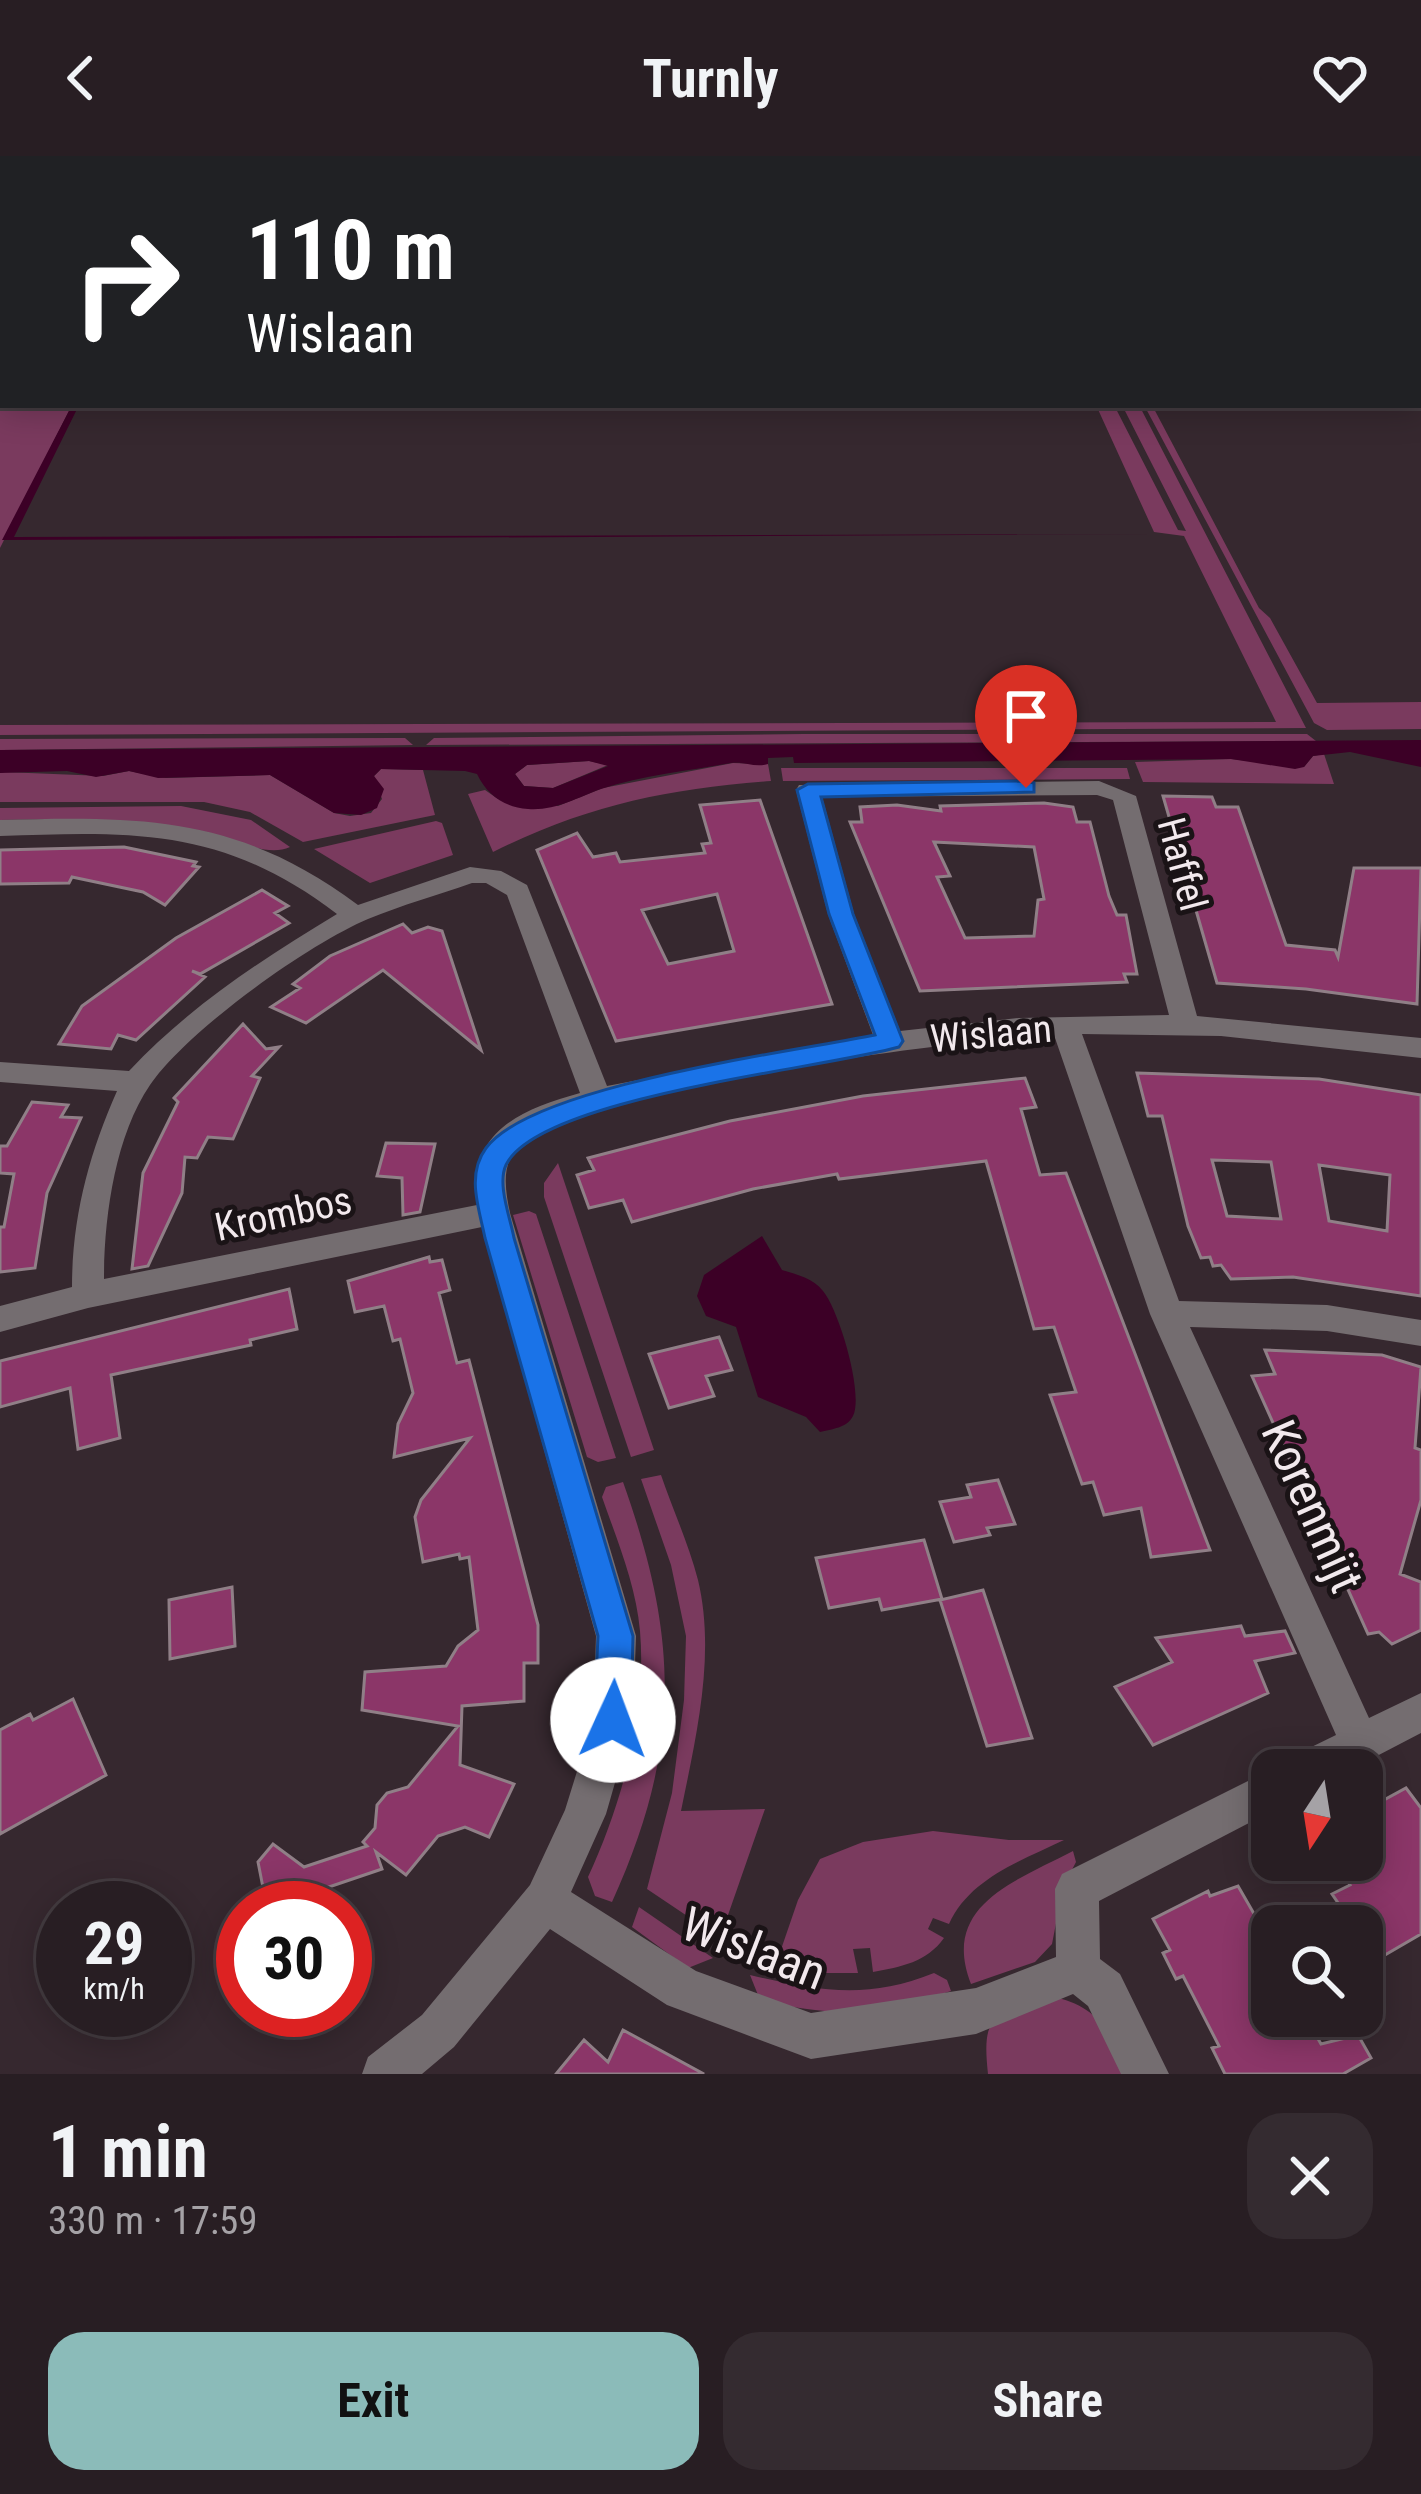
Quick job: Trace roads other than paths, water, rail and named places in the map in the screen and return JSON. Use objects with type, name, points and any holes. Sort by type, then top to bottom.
[{"type":"street","name":"Haffel","points":[[890,1041],[841,914],[808,790],[1099,788],[1124,796],[1186,1027]]},
{"type":"street","points":[[0,828],[102,825],[176,833],[243,849],[308,880],[356,915]]},
{"type":"street","points":[[88,1295],[88,1239],[108,1147],[136,1082],[179,1035],[258,974],[356,915],[470,875],[492,875],[518,891],[597,1100]]},
{"type":"street","name":"Wislaan","points":[[385,2074],[438,2031],[544,1900],[585,1814],[613,1720],[616,1636],[494,1213],[488,1176],[508,1139],[548,1116],[597,1100],[890,1041],[1065,1026],[1186,1027],[1310,1030],[1421,1048]]},
{"type":"street","name":"Korenmijt","points":[[1065,1026],[1167,1313],[1360,1743]]},
{"type":"street","points":[[0,1072],[136,1082]]},
{"type":"street","name":"Krombos","points":[[0,1319],[88,1295],[494,1213]]},
{"type":"street","points":[[1167,1313],[1274,1314],[1421,1333]]},
{"type":"street","points":[[1348,1749],[1421,1712]]},
{"type":"street","points":[[1147,2074],[1104,1990],[1078,1970],[1077,1889],[1251,1800]]},
{"type":"street","name":"Wislaan","points":[[544,1900],[683,1989],[811,2036],[976,2011],[1078,1970]]}]
